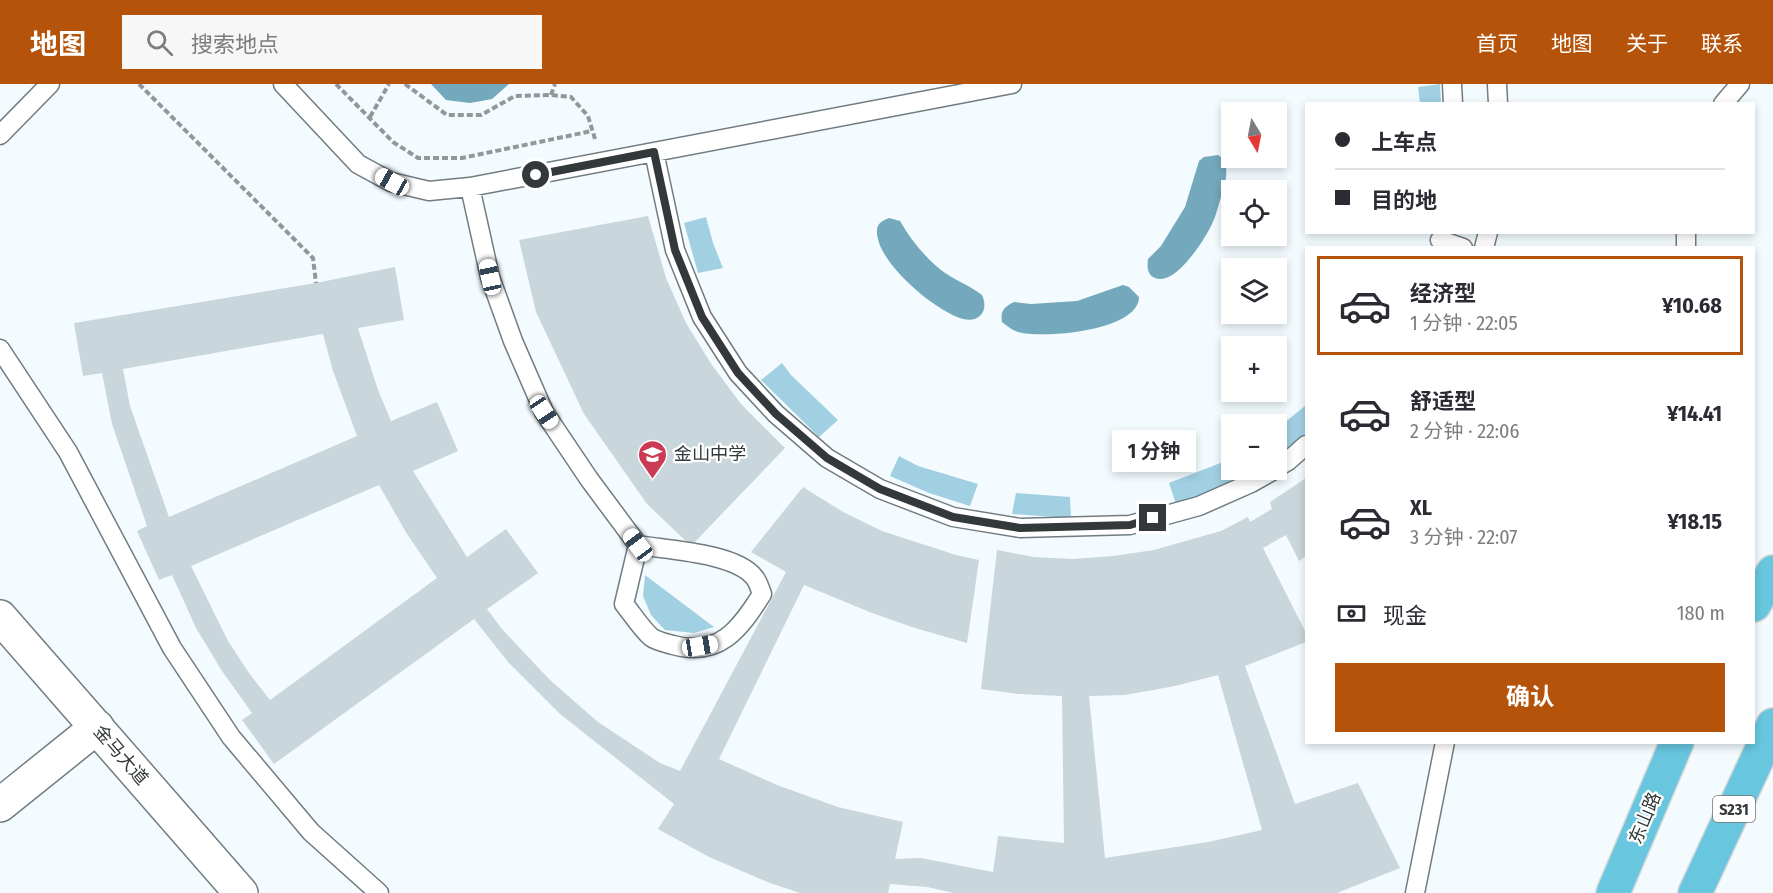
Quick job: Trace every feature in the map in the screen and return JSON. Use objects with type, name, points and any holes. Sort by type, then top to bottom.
[{"type":"main road","points":[[1755,603],[1773,572]]},
{"type":"main road","name":"S231","points":[[1695,893],[1773,725]]},
{"type":"main road","name":"东山路","points":[[1613,893],[1676,744]]},
{"type":"street","name":"金马大道","points":[[0,617],[242,893]]},
{"type":"street","points":[[0,806],[97,727]]},
{"type":"lane","points":[[0,135],[50,84]]},
{"type":"lane","points":[[283,84],[358,164],[392,182],[429,191],[470,187],[1012,84]]},
{"type":"lane","points":[[1452,84],[1453,102]]},
{"type":"lane","points":[[1497,84],[1498,102]]},
{"type":"lane","points":[[1725,102],[1740,84]]},
{"type":"lane","points":[[654,152],[675,250],[702,317],[738,373],[776,414],[827,458],[880,489],[953,517],[1020,528],[1130,525],[1199,506],[1256,480]]},
{"type":"lane","points":[[470,187],[490,277],[513,341],[544,412],[589,479],[638,545],[710,556],[736,564],[755,577],[762,594],[744,622],[732,634],[714,644],[687,649],[652,639],[624,604],[638,545]]},
{"type":"lane","points":[[1440,240],[1457,246]]},
{"type":"lane","points":[[0,349],[68,452],[172,648],[231,737],[311,832],[379,893]]},
{"type":"lane","points":[[1287,462],[1305,446]]},
{"type":"lane","points":[[1415,893],[1445,744]]},
{"type":"path","points":[[139,84],[313,258],[316,283]]},
{"type":"path","points":[[336,84],[393,142],[418,158],[462,158],[592,131]]},
{"type":"path","points":[[370,118],[389,84]]},
{"type":"path","points":[[405,84],[447,115],[481,115],[515,96],[551,95],[571,98],[588,116],[601,162]]},
{"type":"path","points":[[551,95],[555,84]]},
{"type":"shaded area","points":[[431,84],[509,84],[492,99],[470,103],[446,100]]},
{"type":"shaded area","points":[[1440,84],[1441,102],[1420,102],[1418,87]]},
{"type":"shaded area","points":[[1218,155],[1221,158],[1221,168],[1226,169],[1226,180],[1221,180],[1221,198],[1212,224],[1196,250],[1180,269],[1163,279],[1152,277],[1149,273],[1148,259],[1161,246],[1185,207],[1199,161],[1204,157]]},
{"type":"shaded area","points":[[706,217],[723,268],[698,273],[684,223]]},
{"type":"shaded area","points":[[889,218],[900,221],[918,247],[941,270],[982,295],[984,310],[978,317],[963,319],[939,307],[925,298],[900,275],[882,250],[877,235],[878,226]]},
{"type":"shaded area","points":[[1123,285],[1129,287],[1139,297],[1135,309],[1124,318],[1107,325],[1067,333],[1030,334],[1016,331],[1002,322],[1004,310],[1014,302],[1031,304],[1077,301]]},
{"type":"shaded area","points":[[782,363],[791,375],[838,420],[819,437],[761,380]]},
{"type":"shaded area","points":[[1305,406],[1305,435],[1287,450],[1287,421]]},
{"type":"shaded area","points":[[899,456],[918,466],[978,484],[970,506],[929,493],[890,476]]},
{"type":"shaded area","points":[[1221,463],[1221,480],[1232,480],[1233,483],[1176,504],[1169,483]]},
{"type":"shaded area","points":[[1016,493],[1070,497],[1071,518],[1012,514]]},
{"type":"shaded area","points":[[645,575],[714,627],[694,633],[665,630],[651,615],[643,596]]},
{"type":"building","points":[[648,216],[666,278],[686,323],[712,365],[741,404],[785,448],[691,546],[647,504],[584,414],[536,312],[519,240]]},
{"type":"building","points":[[395,267],[404,320],[358,328],[378,390],[391,421],[437,402],[458,451],[413,471],[467,557],[506,529],[538,573],[487,609],[501,628],[550,680],[598,722],[660,763],[680,771],[786,572],[751,552],[803,487],[843,512],[882,531],[979,560],[967,643],[872,613],[804,585],[719,759],[777,785],[838,807],[903,822],[895,859],[921,858],[993,872],[998,836],[1064,843],[1062,696],[981,689],[997,550],[1034,557],[1073,559],[1154,550],[1221,531],[1248,517],[1250,522],[1272,509],[1270,502],[1305,479],[1305,557],[1299,561],[1286,535],[1263,548],[1305,631],[1305,642],[1245,666],[1295,804],[1358,783],[1400,868],[1337,893],[954,893],[927,887],[890,884],[888,893],[800,893],[709,857],[658,829],[674,804],[560,714],[508,662],[474,619],[274,764],[242,720],[252,713],[222,671],[196,628],[172,575],[159,580],[137,531],[147,526],[112,424],[102,373],[83,376],[74,323],[316,283]],"holes":[[[323,334],[333,371],[357,436],[169,517],[130,406],[123,369]],[[379,485],[407,534],[437,578],[270,700],[228,641],[191,566]],[[1218,675],[1262,830],[1208,842],[1105,858],[1089,696],[1125,695]]]},
{"type":"place","name":"金山中学","points":[[653,480]]},
{"type":"route","points":[[536,175],[654,152],[675,250],[702,317],[738,373],[776,414],[827,458],[880,489],[953,517],[1020,528],[1130,525],[1153,518]]}]
